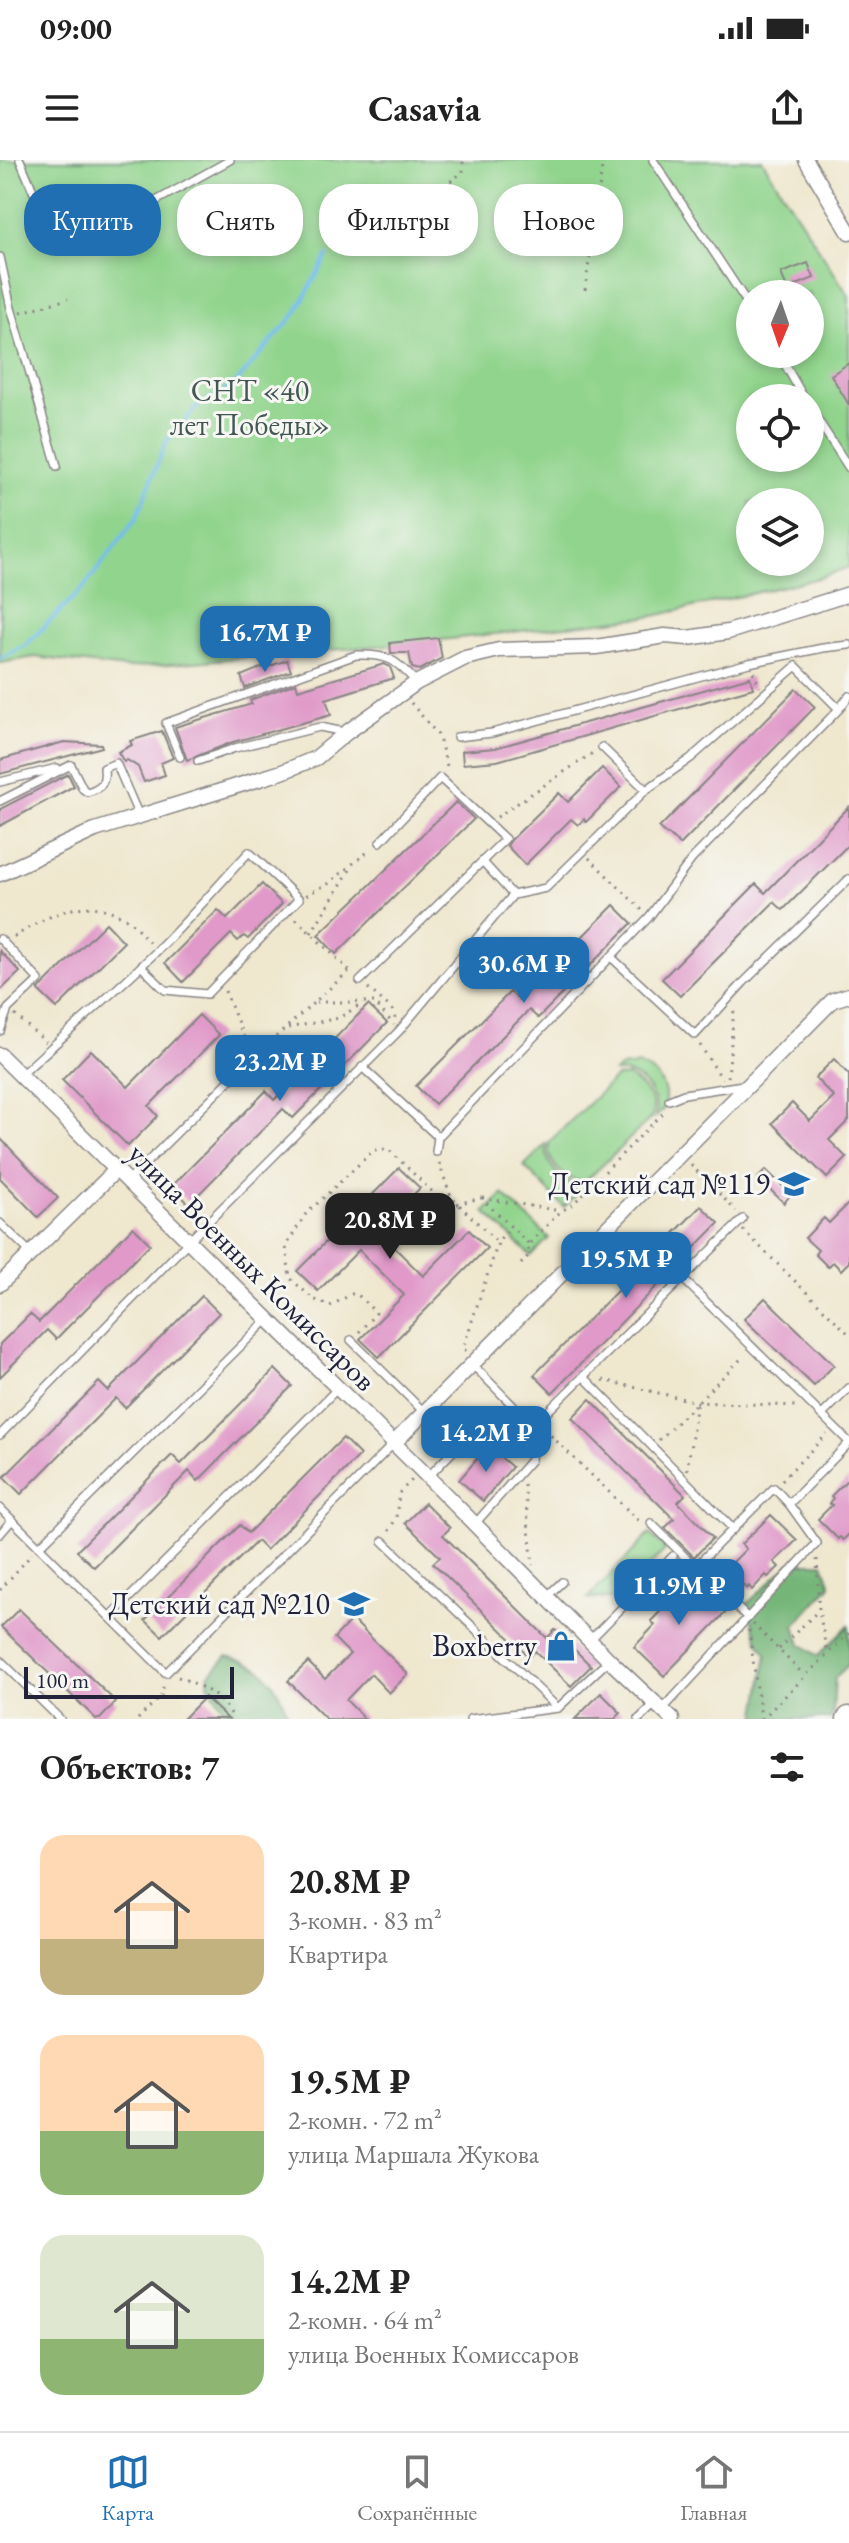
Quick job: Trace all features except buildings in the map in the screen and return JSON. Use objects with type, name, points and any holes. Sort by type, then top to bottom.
[{"type":"street","points":[[806,160],[849,232]]},
{"type":"street","points":[[0,874],[95,830],[316,758],[416,683],[465,658],[499,650],[596,647],[665,636],[688,638],[728,632],[849,594]]},
{"type":"street","points":[[394,1443],[833,1000],[849,995]]},
{"type":"street","name":"улица Военных Комиссаров","points":[[0,1055],[663,1711]]},
{"type":"street","points":[[0,1284],[116,1170]]},
{"type":"lane","points":[[20,160],[53,238],[59,244],[68,246],[109,227],[230,160]]},
{"type":"lane","points":[[653,160],[736,286]]},
{"type":"lane","points":[[0,257],[13,314],[57,466]]},
{"type":"lane","points":[[824,430],[849,468]]},
{"type":"lane","points":[[457,737],[492,733],[749,663],[849,645]]},
{"type":"lane","points":[[180,757],[166,723],[356,655],[374,654],[394,659],[416,683]]},
{"type":"lane","points":[[0,1435],[399,1031],[513,895],[546,888],[646,790],[691,758],[796,666],[839,709]]},
{"type":"lane","points":[[436,1152],[438,1137],[649,917],[692,859],[849,696]]},
{"type":"lane","points":[[198,761],[235,748],[320,727],[346,733]]},
{"type":"lane","points":[[602,747],[646,790]]},
{"type":"lane","points":[[71,765],[87,792],[102,786],[104,768],[116,763],[140,817]]},
{"type":"lane","points":[[0,782],[71,765]]},
{"type":"lane","points":[[0,801],[71,765]]},
{"type":"lane","points":[[360,981],[505,839],[440,778],[380,842]]},
{"type":"lane","points":[[21,1075],[51,1047],[141,966],[158,951],[249,852],[299,899],[207,994],[165,990],[141,966]]},
{"type":"lane","points":[[483,862],[513,895]]},
{"type":"lane","points":[[611,957],[695,1035],[849,879]]},
{"type":"lane","points":[[0,1031],[8,1009],[39,980],[2,941]]},
{"type":"lane","points":[[128,1181],[252,1058]]},
{"type":"lane","points":[[362,1067],[438,1137]]},
{"type":"lane","points":[[669,1100],[684,1094],[749,1084]]},
{"type":"lane","points":[[474,1525],[531,1460],[535,1424],[740,1222]]},
{"type":"lane","points":[[0,1223],[32,1254]]},
{"type":"lane","points":[[682,1278],[849,1443],[789,1504]]},
{"type":"lane","points":[[39,1547],[267,1320]]},
{"type":"lane","points":[[351,1340],[424,1412]]},
{"type":"lane","points":[[472,1362],[535,1424]]},
{"type":"lane","points":[[583,1376],[733,1529]]},
{"type":"lane","points":[[822,1415],[849,1388]]},
{"type":"lane","points":[[110,1617],[337,1389]]},
{"type":"lane","points":[[424,1474],[481,1422],[497,1423],[512,1436],[532,1440]]},
{"type":"lane","points":[[0,1508],[166,1673],[394,1443]]},
{"type":"lane","points":[[639,1719],[663,1711],[817,1543],[774,1488],[695,1567]]},
{"type":"lane","points":[[0,1534],[12,1520]]},
{"type":"lane","points":[[651,1523],[748,1618]]},
{"type":"lane","points":[[383,1541],[558,1708]]},
{"type":"lane","points":[[590,1640],[673,1556]]},
{"type":"lane","points":[[546,1597],[562,1582]]},
{"type":"lane","points":[[0,1660],[60,1719]]},
{"type":"lane","points":[[470,1719],[558,1708],[609,1660]]},
{"type":"path","points":[[447,184],[463,172],[463,160]]},
{"type":"path","points":[[585,290],[603,160]]},
{"type":"path","points":[[13,314],[68,299]]},
{"type":"path","points":[[749,663],[763,695]]},
{"type":"path","points":[[403,694],[438,735],[447,766],[440,778]]},
{"type":"path","points":[[488,823],[602,747]]},
{"type":"path","points":[[299,899],[328,884],[380,842]]},
{"type":"path","points":[[582,851],[649,917]]},
{"type":"path","points":[[311,933],[356,862]]},
{"type":"path","points":[[2,941],[41,920],[78,906],[96,906],[125,917],[158,951]]},
{"type":"path","points":[[287,911],[392,1009],[399,1031]]},
{"type":"path","points":[[220,980],[252,1058],[349,971]]},
{"type":"path","points":[[314,1002],[374,1002],[399,1031]]},
{"type":"path","points":[[284,1029],[339,1018],[364,1002]]},
{"type":"path","points":[[8,1009],[51,1047]]},
{"type":"path","points":[[727,1089],[733,1023]]},
{"type":"path","points":[[695,1035],[706,1057],[719,1070],[727,1089]]},
{"type":"path","points":[[521,1264],[528,1256],[529,1244],[664,1115],[669,1100]]},
{"type":"path","points":[[351,1340],[376,1313],[358,1295],[352,1294],[330,1306],[313,1299],[290,1278],[286,1246],[305,1215],[374,1150],[388,1149],[443,1202],[481,1198],[561,1211]]},
{"type":"path","points":[[688,1161],[740,1222],[849,1334]]},
{"type":"path","points":[[443,1174],[456,1202],[498,1243]]},
{"type":"path","points":[[481,1198],[529,1244]]},
{"type":"path","points":[[472,1362],[463,1348],[498,1243],[511,1227]]},
{"type":"path","points":[[653,1446],[753,1347]]},
{"type":"path","points":[[583,1376],[697,1402],[813,1407]]},
{"type":"path","points":[[682,1476],[689,1468],[697,1402]]},
{"type":"path","points":[[535,1424],[639,1521],[651,1523]]},
{"type":"path","points":[[774,1488],[834,1427]]},
{"type":"path","points":[[522,1469],[535,1586]]},
{"type":"path","points":[[383,1541],[396,1518],[399,1493],[424,1474]]},
{"type":"path","points":[[817,1543],[819,1610],[827,1655]]},
{"type":"path","points":[[0,1590],[39,1547]]},
{"type":"path","points":[[779,1649],[819,1610]]},
{"type":"path","points":[[748,1618],[805,1676]]},
{"type":"path","points":[[748,1618],[762,1719]]},
{"type":"path","points":[[762,1719],[849,1633]]},
{"type":"path","points":[[138,1719],[161,1696],[166,1673],[203,1686],[229,1710],[234,1719]]},
{"type":"green space","name":"СНТ «40 лет Победы»","points":[[0,160],[762,160],[849,296],[849,567],[819,578],[654,616],[432,641],[126,668],[35,657],[0,663]]},
{"type":"green space","points":[[636,1065],[650,1070],[663,1086],[664,1108],[655,1118],[656,1106],[647,1087],[632,1075],[614,1072]]},
{"type":"green space","points":[[628,1076],[651,1099],[652,1117],[587,1180],[580,1181],[565,1175],[549,1155],[551,1140],[616,1077]]},
{"type":"green space","points":[[547,1143],[547,1158],[556,1172],[570,1182],[586,1185],[564,1207],[524,1166]]},
{"type":"green space","points":[[503,1194],[549,1238],[531,1256],[485,1212]]},
{"type":"green space","points":[[650,1534],[666,1549],[617,1599],[588,1598]]},
{"type":"green space","points":[[790,1563],[823,1563],[831,1585],[795,1625],[801,1644],[818,1656],[849,1625],[849,1664],[835,1678],[833,1714],[829,1719],[756,1719],[767,1654],[758,1641],[747,1604]]},
{"type":"green space","points":[[227,1656],[252,1664],[268,1677],[290,1719],[230,1719],[208,1684],[208,1676]]},
{"type":"waterway","points":[[0,658],[25,646],[85,586],[137,517],[166,442],[198,406],[233,386],[296,313],[327,256]]},
{"type":"place","name":"Детский сад №119","points":[[794,1184]]},
{"type":"place","name":"Детский сад №210","points":[[354,1604]]},
{"type":"place","name":"Boxberry","points":[[561,1646]]}]
